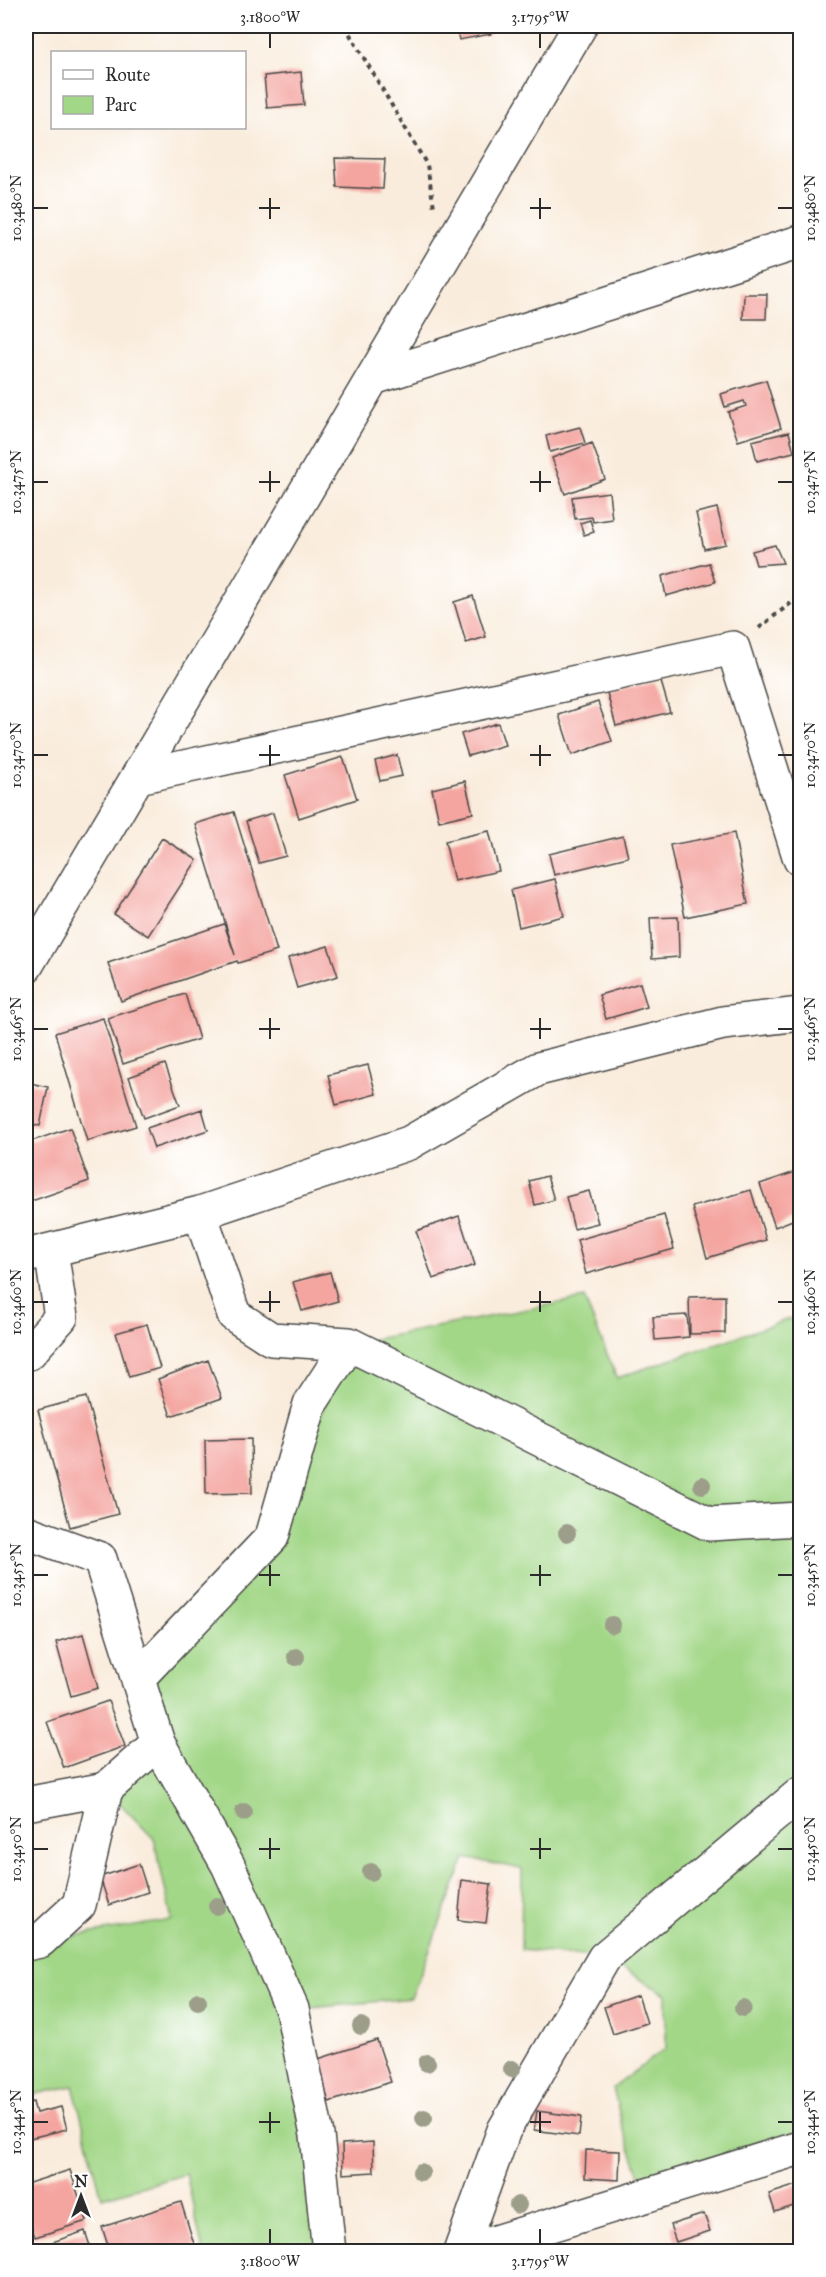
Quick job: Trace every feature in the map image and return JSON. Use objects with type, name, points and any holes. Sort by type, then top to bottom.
[{"type":"street","points":[[26,966],[580,26]]},
{"type":"street","points":[[372,378],[801,242]]},
{"type":"street","points":[[138,777],[733,648],[801,859]]},
{"type":"street","points":[[26,1354],[61,1317],[38,1253],[200,1213],[409,1143],[538,1069],[723,1023],[801,1014]]},
{"type":"street","points":[[200,1213],[234,1315],[271,1339],[349,1344],[709,1524],[801,1518]]},
{"type":"street","points":[[138,1678],[272,1537],[310,1404],[349,1344]]},
{"type":"street","points":[[27,1538],[100,1560],[158,1743],[228,1865],[292,2010],[317,2135],[329,2252]]},
{"type":"street","points":[[26,1804],[106,1789],[158,1743]]},
{"type":"street","points":[[26,1944],[40,1941],[79,1905],[106,1789]]},
{"type":"street","points":[[461,2252],[504,2130],[604,1958],[801,1794]]},
{"type":"street","points":[[461,2252],[801,2148]]},
{"type":"path","points":[[345,26],[427,165],[443,258]]},
{"type":"path","points":[[733,648],[801,597]]},
{"type":"green space","points":[[584,1298],[617,1378],[800,1315],[800,2148],[647,2195],[622,2125],[613,2088],[666,2048],[666,1994],[604,1958],[521,1950],[522,1869],[465,1858],[411,1998],[292,2010],[329,2251],[203,2251],[186,2174],[102,2198],[73,2086],[26,2096],[26,1944],[172,1920],[154,1839],[106,1789],[158,1743],[138,1678],[272,1537],[349,1344]]},
{"type":"building","points":[[456,26],[489,26],[491,34],[459,40]]},
{"type":"building","points":[[301,72],[304,105],[267,108],[264,76]]},
{"type":"building","points":[[335,158],[385,159],[383,189],[337,187]]},
{"type":"building","points":[[744,294],[767,294],[766,319],[743,319]]},
{"type":"building","points":[[766,380],[781,428],[738,441],[728,412],[746,406],[744,401],[725,407],[721,394]]},
{"type":"building","points":[[580,427],[585,443],[550,452],[546,436]]},
{"type":"building","points":[[789,432],[794,452],[757,461],[752,441]]},
{"type":"building","points":[[592,443],[605,479],[565,494],[552,458]]},
{"type":"building","points":[[609,492],[612,519],[593,522],[592,517],[575,519],[572,497]]},
{"type":"building","points":[[717,508],[726,544],[704,549],[696,513]]},
{"type":"building","points":[[590,520],[594,532],[584,535],[580,523]]},
{"type":"building","points":[[775,545],[783,563],[756,565],[752,551]]},
{"type":"building","points":[[709,563],[715,582],[666,596],[662,576]]},
{"type":"building","points":[[473,596],[486,637],[466,643],[454,602]]},
{"type":"building","points":[[659,675],[670,712],[616,726],[606,689]]},
{"type":"building","points":[[598,702],[612,741],[572,755],[559,715]]},
{"type":"building","points":[[498,723],[505,745],[468,756],[461,734]]},
{"type":"building","points":[[397,755],[402,776],[380,781],[375,761]]},
{"type":"building","points":[[343,757],[357,799],[299,818],[285,775]]},
{"type":"building","points":[[465,781],[473,813],[439,821],[432,789]]},
{"type":"building","points":[[234,812],[277,951],[238,963],[237,961],[121,1001],[108,963],[224,924],[235,955],[195,824]]},
{"type":"building","points":[[273,813],[286,856],[259,863],[246,821]]},
{"type":"building","points":[[489,831],[499,871],[454,881],[445,841]]},
{"type":"building","points":[[734,833],[748,904],[685,917],[670,845]]},
{"type":"building","points":[[623,836],[628,857],[554,875],[549,854]]},
{"type":"building","points":[[162,838],[197,860],[148,936],[114,914]]},
{"type":"building","points":[[555,879],[564,916],[519,927],[511,890]]},
{"type":"building","points":[[678,917],[679,957],[652,959],[650,918]]},
{"type":"building","points":[[328,946],[338,976],[297,988],[288,958]]},
{"type":"building","points":[[640,983],[647,1007],[606,1019],[599,995]]},
{"type":"building","points":[[185,994],[199,1039],[123,1064],[108,1018]]},
{"type":"building","points":[[103,1018],[136,1126],[87,1141],[55,1033]]},
{"type":"building","points":[[165,1064],[180,1105],[144,1118],[129,1077]]},
{"type":"building","points":[[368,1065],[376,1094],[336,1105],[328,1075]]},
{"type":"building","points":[[26,1082],[48,1087],[40,1126],[26,1124]]},
{"type":"building","points":[[202,1109],[208,1130],[154,1148],[147,1128]]},
{"type":"building","points":[[70,1128],[89,1181],[26,1203],[26,1143]]},
{"type":"building","points":[[798,1171],[800,1217],[775,1227],[760,1184]]},
{"type":"building","points":[[547,1176],[554,1200],[535,1205],[529,1181]]},
{"type":"building","points":[[751,1190],[766,1240],[707,1258],[692,1207]]},
{"type":"building","points":[[589,1191],[598,1223],[574,1229],[566,1197]]},
{"type":"building","points":[[664,1215],[674,1249],[586,1274],[577,1240]]},
{"type":"building","points":[[459,1216],[475,1265],[433,1279],[416,1231]]},
{"type":"building","points":[[330,1272],[338,1301],[302,1311],[293,1282]]},
{"type":"building","points":[[725,1296],[725,1333],[690,1334],[689,1297]]},
{"type":"building","points":[[687,1315],[689,1337],[655,1340],[653,1317]]},
{"type":"building","points":[[147,1324],[160,1368],[129,1377],[116,1333]]},
{"type":"building","points":[[208,1360],[222,1398],[171,1416],[158,1379]]},
{"type":"building","points":[[86,1397],[118,1514],[70,1527],[38,1410]]},
{"type":"building","points":[[251,1439],[252,1493],[206,1494],[205,1440]]},
{"type":"building","points":[[83,1634],[98,1688],[71,1696],[56,1642]]},
{"type":"building","points":[[108,1701],[125,1746],[64,1768],[47,1722]]},
{"type":"building","points":[[139,1864],[148,1892],[109,1905],[100,1877]]},
{"type":"building","points":[[462,1880],[491,1884],[486,1923],[458,1920]]},
{"type":"building","points":[[638,1995],[647,2023],[613,2034],[604,2007]]},
{"type":"building","points":[[377,2040],[391,2082],[329,2102],[315,2060]]},
{"type":"building","points":[[33,2102],[36,2113],[61,2107],[67,2129],[26,2139],[26,2104]]},
{"type":"building","points":[[537,2111],[581,2117],[579,2136],[534,2130]]},
{"type":"building","points":[[373,2142],[374,2172],[343,2174],[342,2144]]},
{"type":"building","points":[[586,2150],[620,2151],[619,2180],[585,2178]]},
{"type":"building","points":[[70,2170],[87,2221],[35,2237],[26,2209],[26,2184]]},
{"type":"building","points":[[800,2184],[800,2204],[775,2212],[769,2194]]},
{"type":"building","points":[[181,2202],[195,2247],[181,2252],[110,2252],[102,2227]]},
{"type":"building","points":[[704,2214],[710,2231],[676,2242],[670,2225]]},
{"type":"building","points":[[85,2231],[92,2252],[26,2252],[26,2251]]}]
